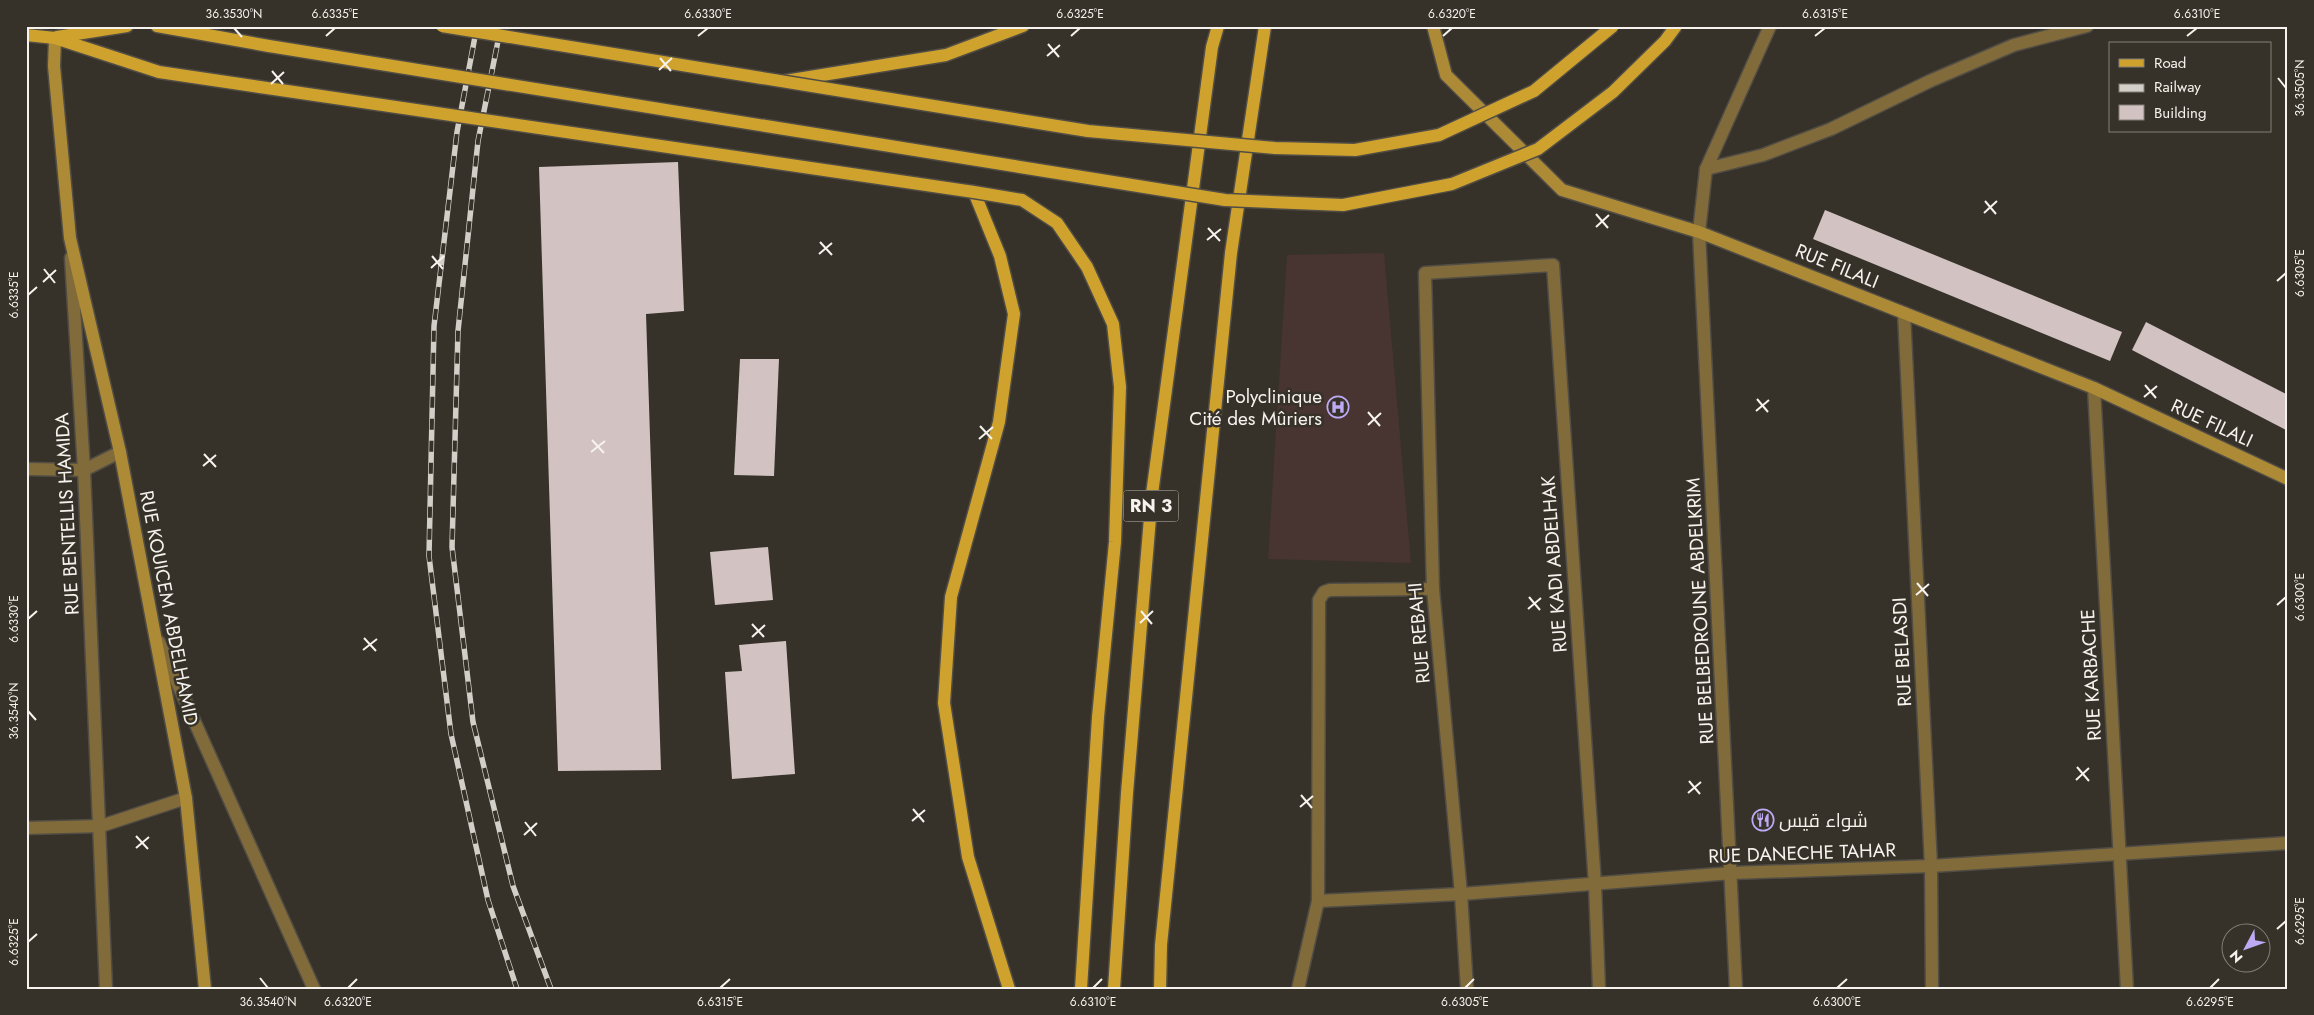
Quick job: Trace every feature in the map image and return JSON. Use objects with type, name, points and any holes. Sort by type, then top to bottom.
[{"type":"main road","points":[[55,38],[127,26]]},
{"type":"main road","points":[[157,26],[269,46],[1225,200],[1343,205],[1452,184],[1538,149],[1613,92],[1665,41],[1676,26]]},
{"type":"main road","points":[[442,26],[1088,131],[1275,148],[1355,150],[1439,135],[1534,92],[1613,26]]},
{"type":"main road","points":[[778,82],[946,55],[1022,26]]},
{"type":"main road","name":"RN 3","points":[[1114,989],[1127,793],[1152,494],[1210,66],[1218,26]]},
{"type":"main road","name":"RN 3","points":[[1160,989],[1161,945],[1231,253],[1265,26]]},
{"type":"main road","points":[[26,35],[55,38],[159,72],[1022,200],[1057,223],[1087,266],[1112,324],[1120,387],[1116,532],[1098,717],[1081,989]]},
{"type":"main road","points":[[974,192],[1000,256],[1014,314],[1000,422],[951,597],[944,703],[968,857],[1009,989]]},
{"type":"street","name":"RUE FILALI","points":[[1433,26],[1446,75],[1562,190],[1699,232],[2094,388],[2288,479]]},
{"type":"street","name":"RUE BELBEDROUNE ABDELKRIM","points":[[1736,989],[1732,874],[1699,232],[1706,169],[1770,26]]},
{"type":"street","points":[[1706,169],[1763,155],[1831,129],[1930,81],[2014,45],[2087,26]]},
{"type":"street","name":"RUE BENTELLIS HAMIDA","points":[[55,38],[54,66],[70,238],[84,470],[101,826],[106,989]]},
{"type":"street","name":"RUE KOUICEM ABDELHAMID","points":[[70,238],[120,452],[186,798],[205,989]]},
{"type":"street","name":"RUE KADI ABDELHAK","points":[[1425,273],[1553,265],[1595,885],[1599,989]]},
{"type":"street","name":"RUE REBAHI","points":[[1425,273],[1433,589],[1462,894],[1467,989]]},
{"type":"street","name":"RUE BELASDI","points":[[1904,313],[1931,866],[1932,989]]},
{"type":"street","name":"RUE KARBACHE","points":[[2094,388],[2127,989]]},
{"type":"street","points":[[26,469],[84,470],[120,452]]},
{"type":"street","points":[[1298,989],[1318,901],[1319,600],[1324,592],[1330,590],[1433,589]]},
{"type":"street","points":[[154,631],[314,989]]},
{"type":"street","points":[[26,828],[101,826],[186,798]]},
{"type":"street","name":"RUE DANECHE TAHAR","points":[[1318,901],[1462,894],[1732,874],[1931,866],[2288,844]]},
{"type":"shaded area","name":"Polyclinique Cité des Mûriers","points":[[1384,253],[1411,563],[1268,559],[1287,255]]},
{"type":"building","points":[[678,162],[684,311],[646,314],[661,770],[558,771],[539,167]]},
{"type":"building","points":[[1825,210],[2122,332],[2110,361],[1813,239]]},
{"type":"building","points":[[2146,322],[2288,395],[2288,431],[2132,350]]},
{"type":"building","points":[[740,359],[779,359],[774,476],[734,475]]},
{"type":"building","points":[[768,547],[773,600],[715,605],[710,552]]},
{"type":"building","points":[[786,641],[795,774],[732,779],[725,672],[742,671],[739,645]]},
{"type":"railway","points":[[477,26],[457,132],[434,326],[429,556],[451,734],[488,900],[517,989]]},
{"type":"railway","points":[[501,26],[478,141],[458,331],[452,547],[473,722],[513,886],[551,989]]},
{"type":"place","name":"Polyclinique Cité des Mûriers","points":[[1338,407]]},
{"type":"place","name":"شواء قيس","points":[[1763,820]]}]
